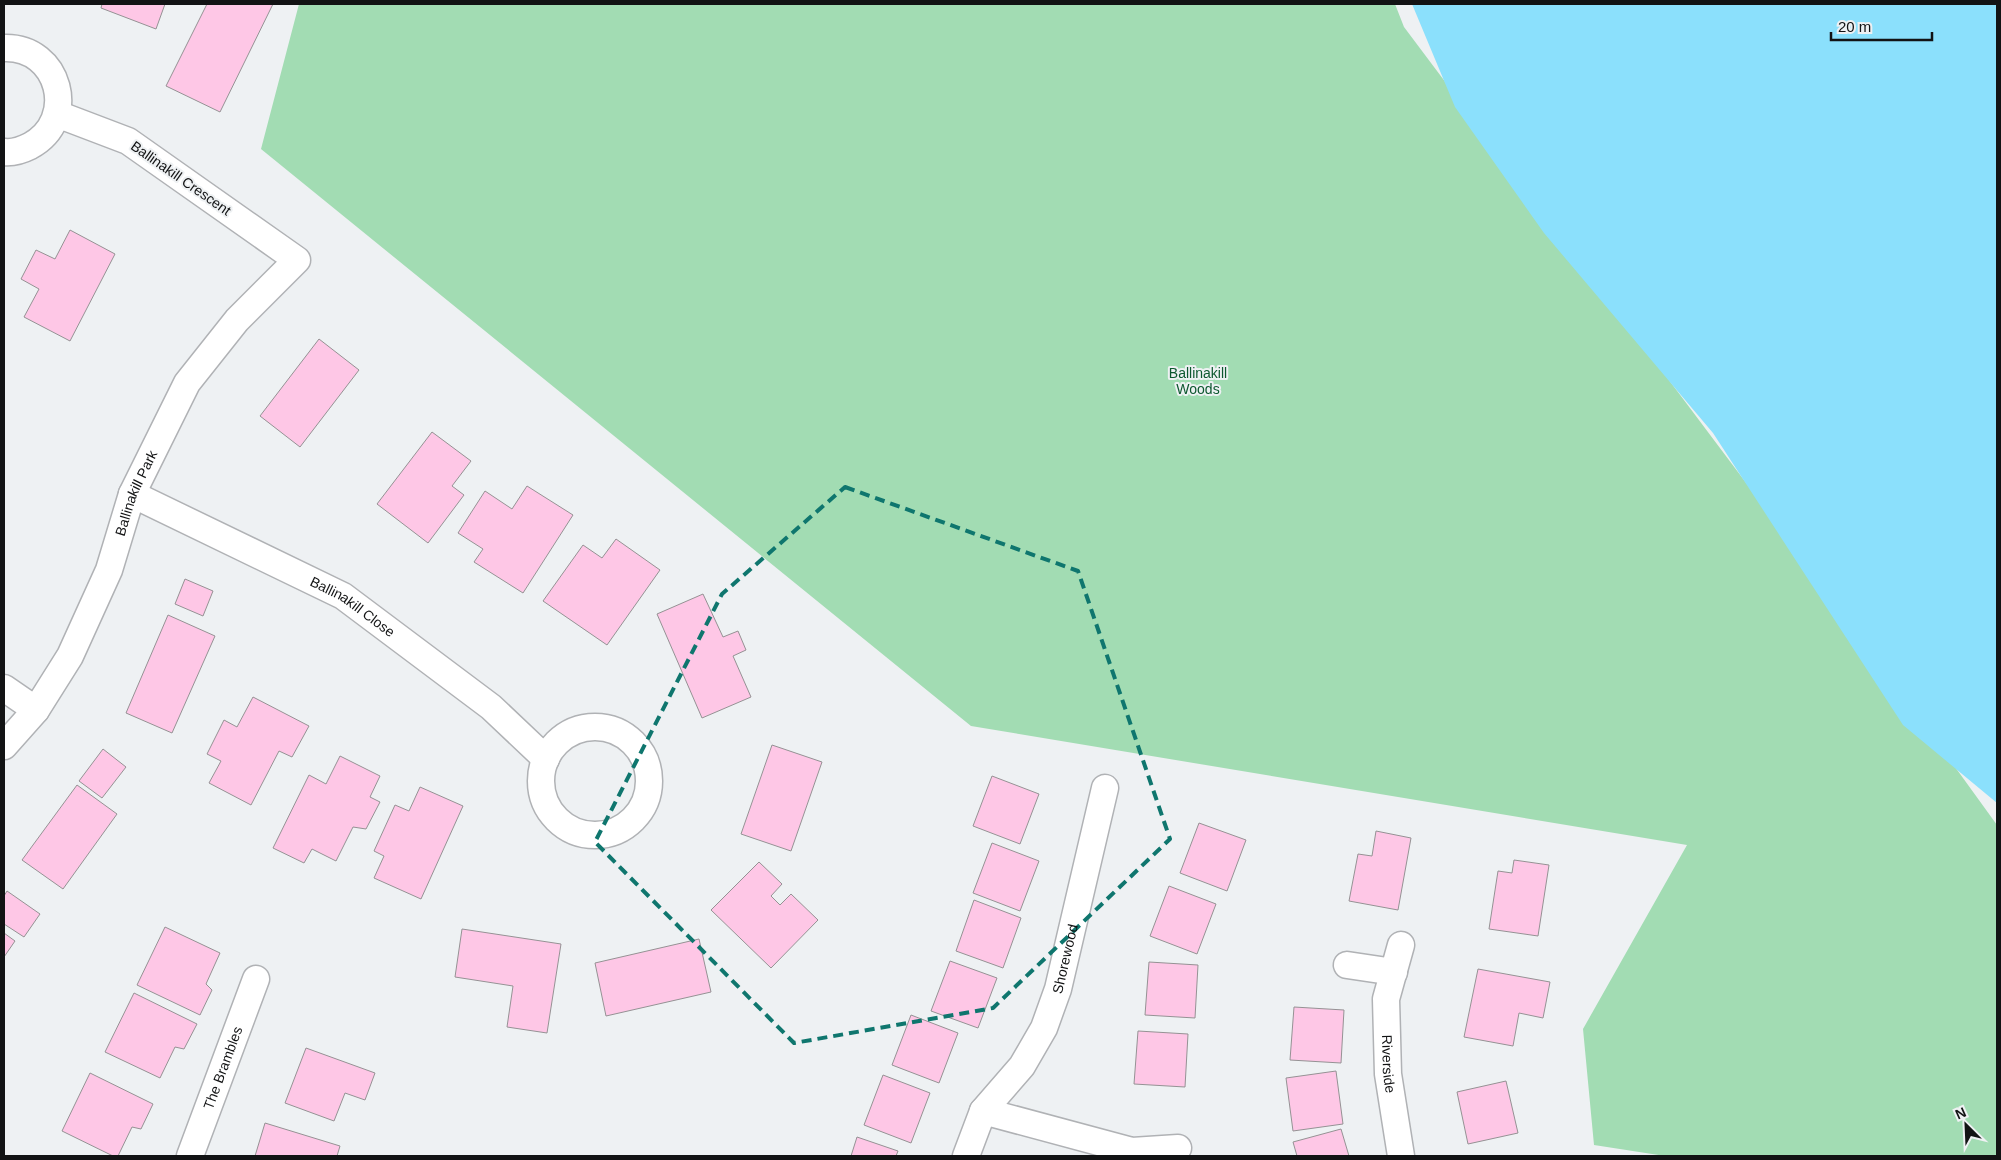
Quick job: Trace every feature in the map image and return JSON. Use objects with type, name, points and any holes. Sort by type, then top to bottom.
[{"type":"street","points":[[4,48],[13,48],[30,53],[45,64],[55,79],[59,96],[57,114],[50,130],[38,142],[24,150],[4,152]]},
{"type":"street","name":"Ballinakill Crescent","points":[[57,114],[128,141],[296,260]]},
{"type":"street","name":"Ballinakill Park","points":[[4,746],[36,710],[70,656],[105,578],[132,494],[187,383],[237,320],[296,260]]},
{"type":"street","name":"Ballinakill Close","points":[[132,494],[343,596],[491,707],[546,759]]},
{"type":"street","points":[[4,688],[36,710]]},
{"type":"street","points":[[596,727],[613,730],[628,738],[640,751],[647,767],[649,784],[646,801],[636,817],[622,828],[604,835],[585,835],[568,829],[554,818],[544,802],[540,784],[542,765],[546,759],[551,749],[563,736],[579,729],[596,727]]},
{"type":"street","name":"Shorewood","points":[[966,1156],[983,1111],[1022,1066],[1044,1028],[1058,989],[1105,788]]},
{"type":"street","name":"Riverside","points":[[1401,945],[1386,999],[1388,1074],[1401,1156]]},
{"type":"street","points":[[1347,966],[1394,972]]},
{"type":"street","name":"The Brambles","points":[[190,1156],[256,979]]},
{"type":"street","points":[[983,1111],[1132,1151],[1178,1148]]},
{"type":"highlighted area","points":[[845,487],[1078,571],[1170,839],[993,1008],[794,1043],[595,842],[722,594]]},
{"type":"green space","name":"Ballinakill Woods","points":[[299,4],[1395,4],[1404,27],[1840,608],[1997,825],[1997,1156],[1665,1156],[1594,1145],[1583,1029],[1687,845],[971,726],[261,149]]},
{"type":"water","points":[[1412,4],[1997,4],[1997,803],[1903,725],[1713,433],[1544,233],[1455,107]]},
{"type":"building","points":[[102,4],[165,4],[156,29],[101,8]]},
{"type":"building","points":[[207,4],[273,4],[220,112],[166,86]]},
{"type":"building","points":[[70,230],[115,254],[70,341],[24,317],[39,289],[21,279],[36,250],[55,259]]},
{"type":"building","points":[[319,339],[359,370],[300,447],[260,416]]},
{"type":"building","points":[[432,432],[471,461],[452,486],[464,495],[428,543],[377,504]]},
{"type":"building","points":[[527,486],[573,515],[523,593],[474,562],[483,549],[458,533],[485,491],[512,509]]},
{"type":"building","points":[[616,539],[660,570],[607,645],[543,601],[583,545],[602,558]]},
{"type":"building","points":[[185,579],[213,591],[203,616],[175,604]]},
{"type":"building","points":[[703,594],[723,637],[738,631],[746,650],[733,656],[751,697],[702,718],[657,614]]},
{"type":"building","points":[[168,615],[215,636],[172,733],[126,713]]},
{"type":"building","points":[[253,697],[309,726],[292,757],[279,751],[251,805],[209,783],[221,761],[207,754],[224,720],[237,727]]},
{"type":"building","points":[[772,745],[822,762],[791,851],[741,834]]},
{"type":"building","points":[[103,749],[126,767],[102,798],[79,781]]},
{"type":"building","points":[[340,756],[380,776],[370,797],[380,802],[366,829],[353,827],[336,861],[312,849],[304,863],[273,848],[309,775],[326,784]]},
{"type":"building","points":[[992,776],[1039,794],[1020,844],[973,826]]},
{"type":"building","points":[[77,785],[117,814],[63,889],[22,860]]},
{"type":"building","points":[[420,787],[463,806],[421,899],[374,878],[384,856],[374,851],[395,805],[409,811]]},
{"type":"building","points":[[1199,823],[1246,840],[1227,891],[1180,873]]},
{"type":"building","points":[[1376,831],[1411,838],[1398,910],[1349,901],[1358,854],[1372,856]]},
{"type":"building","points":[[992,843],[1039,861],[1020,911],[973,893]]},
{"type":"building","points":[[1514,860],[1549,865],[1538,936],[1489,929],[1498,871],[1512,873]]},
{"type":"building","points":[[759,862],[782,884],[771,896],[780,905],[791,894],[818,920],[771,968],[711,910]]},
{"type":"building","points":[[1169,886],[1216,904],[1197,954],[1150,936]]},
{"type":"building","points":[[7,891],[40,914],[24,937],[4,924],[4,896]]},
{"type":"building","points":[[974,900],[1021,918],[1003,968],[956,951]]},
{"type":"building","points":[[165,927],[220,953],[206,984],[212,990],[200,1015],[137,985]]},
{"type":"building","points":[[462,929],[561,944],[547,1033],[507,1027],[513,986],[455,977]]},
{"type":"building","points":[[4,933],[15,941],[4,957]]},
{"type":"building","points":[[699,939],[711,992],[606,1016],[595,963]]},
{"type":"building","points":[[950,961],[997,978],[978,1028],[931,1011]]},
{"type":"building","points":[[1149,962],[1198,965],[1195,1018],[1145,1015]]},
{"type":"building","points":[[1478,969],[1550,982],[1543,1018],[1519,1013],[1513,1046],[1464,1037]]},
{"type":"building","points":[[134,993],[197,1024],[184,1049],[175,1047],[160,1078],[105,1052]]},
{"type":"building","points":[[1294,1007],[1344,1010],[1341,1063],[1290,1060]]},
{"type":"building","points":[[911,1015],[958,1033],[939,1083],[892,1065]]},
{"type":"building","points":[[1138,1031],[1188,1034],[1185,1087],[1134,1084]]},
{"type":"building","points":[[306,1048],[375,1073],[365,1100],[345,1093],[334,1121],[285,1103]]},
{"type":"building","points":[[1336,1071],[1343,1124],[1293,1131],[1286,1078]]},
{"type":"building","points":[[90,1073],[153,1104],[141,1129],[132,1127],[118,1156],[113,1156],[62,1131]]},
{"type":"building","points":[[883,1075],[930,1093],[911,1143],[864,1125]]},
{"type":"building","points":[[1506,1081],[1518,1133],[1468,1144],[1457,1092]]},
{"type":"building","points":[[265,1123],[340,1146],[337,1156],[255,1156]]},
{"type":"building","points":[[1341,1129],[1349,1156],[1297,1156],[1293,1142]]},
{"type":"building","points":[[857,1137],[898,1151],[896,1156],[851,1156]]}]
